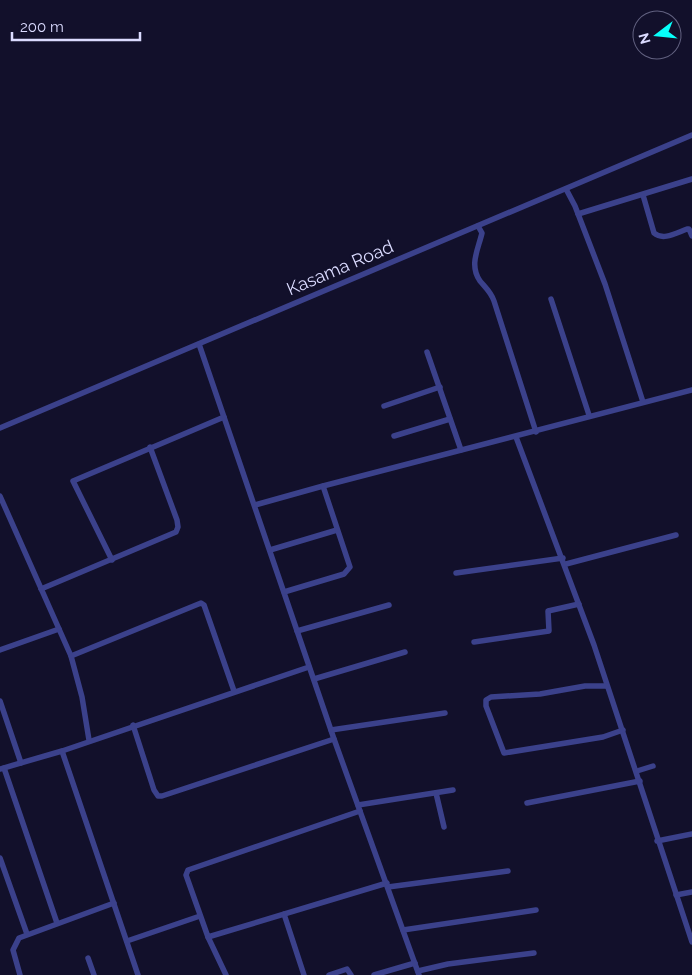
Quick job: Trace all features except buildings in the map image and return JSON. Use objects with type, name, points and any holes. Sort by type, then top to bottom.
[{"type":"street","name":"Kasama Road","points":[[0,428],[692,135]]},
{"type":"street","points":[[578,214],[692,179]]},
{"type":"street","points":[[566,189],[578,214],[605,284],[643,402]]},
{"type":"street","points":[[643,195],[654,233],[657,236],[664,237],[687,229],[689,229],[692,236]]},
{"type":"street","points":[[478,226],[482,233],[475,255],[474,267],[480,280],[490,290],[536,432]]},
{"type":"street","points":[[551,299],[589,415]]},
{"type":"street","points":[[199,344],[334,739],[419,973],[448,964],[534,953]]},
{"type":"street","points":[[428,352],[461,450]]},
{"type":"street","points":[[384,406],[440,387]]},
{"type":"street","points":[[255,505],[536,432],[589,415],[692,390]]},
{"type":"street","points":[[112,560],[73,481],[224,416]]},
{"type":"street","points":[[394,436],[450,419]]},
{"type":"street","points":[[516,436],[564,561],[606,686],[623,730],[657,841],[692,942]]},
{"type":"street","points":[[41,589],[176,532],[178,526],[150,447]]},
{"type":"street","points":[[284,592],[344,574],[350,564],[323,486]]},
{"type":"street","points":[[0,496],[71,656],[82,697],[89,740]]},
{"type":"street","points":[[270,550],[337,530]]},
{"type":"street","points":[[456,573],[564,561],[676,535]]},
{"type":"street","points":[[71,656],[201,603],[204,605],[234,691]]},
{"type":"street","points":[[474,642],[548,631],[548,611],[579,604]]},
{"type":"street","points":[[297,631],[389,605]]},
{"type":"street","points":[[0,650],[59,629]]},
{"type":"street","points":[[314,679],[405,652]]},
{"type":"street","points":[[57,923],[2,769],[62,751],[133,725],[309,667]]},
{"type":"street","points":[[606,686],[585,686],[540,694],[491,697],[486,700],[486,706],[504,753],[603,737],[623,730]]},
{"type":"street","points":[[0,701],[21,763]]},
{"type":"street","points":[[331,730],[446,713]]},
{"type":"street","points":[[133,725],[154,790],[158,796],[334,739]]},
{"type":"street","points":[[62,751],[138,975]]},
{"type":"street","points":[[637,771],[653,766]]},
{"type":"street","points":[[527,803],[640,781]]},
{"type":"street","points":[[226,975],[200,916],[186,875],[188,870],[359,808],[453,790]]},
{"type":"street","points":[[436,793],[444,827]]},
{"type":"street","points":[[657,841],[692,834]]},
{"type":"street","points":[[0,858],[26,934]]},
{"type":"street","points":[[208,937],[388,885],[508,871]]},
{"type":"street","points":[[676,895],[692,892]]},
{"type":"street","points":[[20,975],[13,946],[19,938],[114,903]]},
{"type":"street","points":[[403,930],[536,910]]},
{"type":"street","points":[[284,914],[304,975]]},
{"type":"street","points":[[127,940],[200,916]]},
{"type":"street","points":[[88,958],[94,975]]},
{"type":"street","points":[[374,975],[415,963]]},
{"type":"street","points":[[328,975],[347,969],[351,975]]}]
